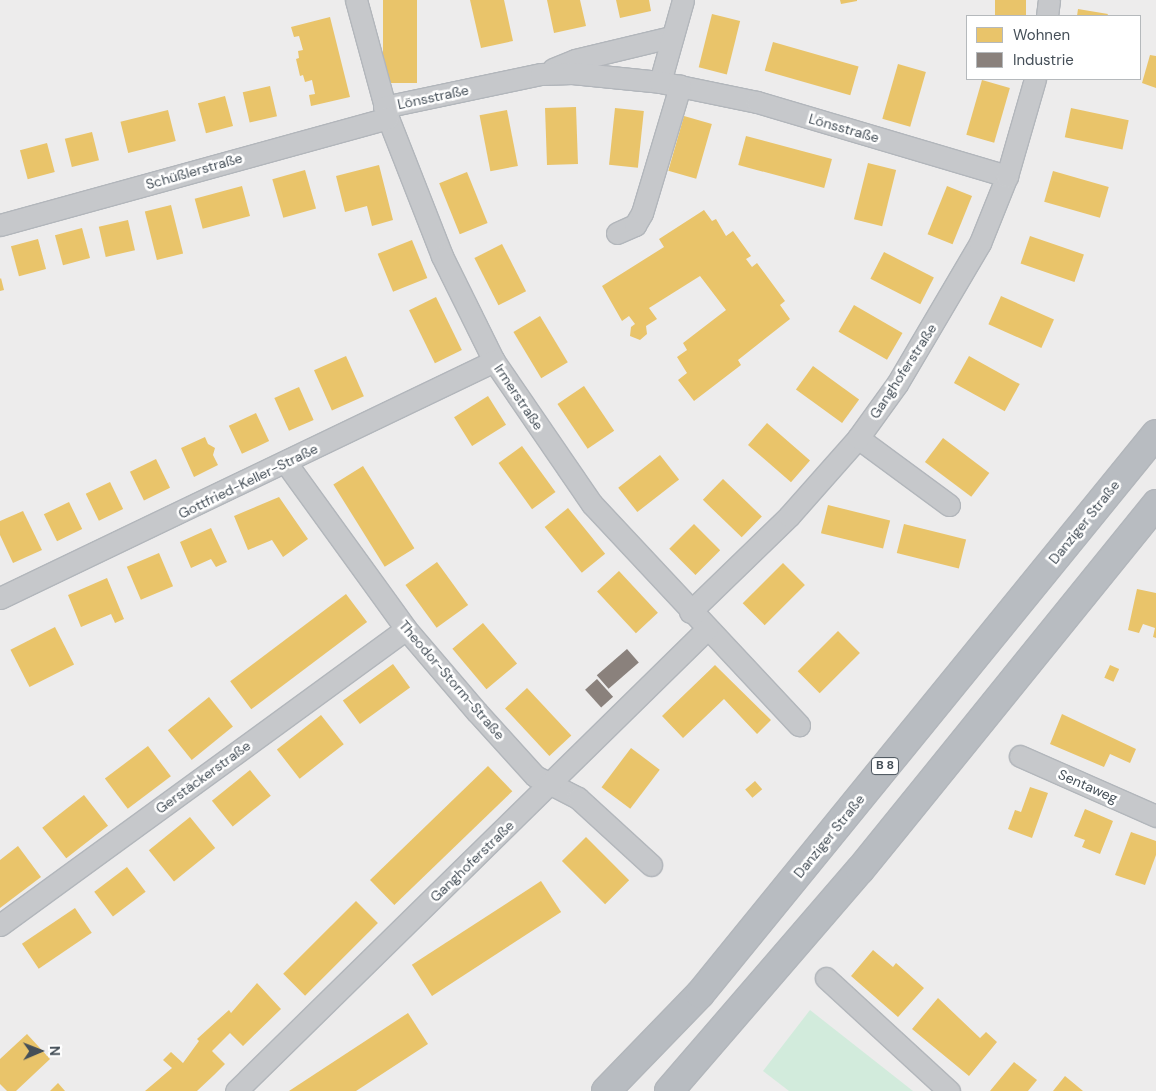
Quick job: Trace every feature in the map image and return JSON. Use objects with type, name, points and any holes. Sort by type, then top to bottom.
[{"type":"highway","name":"Danziger Straße","points":[[606,1091],[700,994],[1156,434]]},
{"type":"highway","points":[[669,1091],[860,870],[1156,504]]},
{"type":"street","name":"Irmerstraße","points":[[356,0],[386,112],[442,256],[494,361],[592,504],[690,612],[799,725]]},
{"type":"street","points":[[617,233],[635,225],[642,213],[670,84],[671,37],[683,0]]},
{"type":"street","points":[[1047,15],[1049,0]]},
{"type":"street","name":"Lönsstraße","points":[[386,112],[431,103],[541,74],[575,60],[671,37]]},
{"type":"street","name":"Lönsstraße","points":[[541,74],[572,73],[670,84],[757,102],[1007,176]]},
{"type":"street","name":"Ganghoferstraße","points":[[690,612],[788,516],[858,438],[897,384],[942,312],[980,243],[1007,176],[1035,80]]},
{"type":"street","name":"Schüßlerstraße","points":[[0,225],[386,112]]},
{"type":"street","name":"Gottfried-Keller-Straße","points":[[0,598],[286,463],[494,361]]},
{"type":"street","points":[[858,438],[949,505]]},
{"type":"street","name":"Theodor-Storm-Straße","points":[[286,463],[406,629],[536,776],[578,798],[651,865]]},
{"type":"street","name":"Gerstäckerstraße","points":[[0,926],[406,629]]},
{"type":"street","name":"Ganghoferstraße","points":[[236,1091],[552,784],[707,629]]},
{"type":"street","name":"Sentaweg","points":[[1020,756],[1156,816]]},
{"type":"street","points":[[826,978],[941,1088]]},
{"type":"green space","points":[[810,1010],[913,1091],[789,1091],[763,1071]]},
{"type":"building: Wohnen","points":[[383,0],[417,0],[417,83],[383,83]]},
{"type":"building: Wohnen","points":[[470,0],[504,0],[513,41],[481,48]]},
{"type":"building: Wohnen","points":[[547,0],[580,0],[586,26],[554,33]]},
{"type":"building: Wohnen","points":[[616,0],[649,0],[651,11],[620,18]]},
{"type":"building: Wohnen","points":[[840,0],[857,0],[857,1],[841,4]]},
{"type":"building: Wohnen","points":[[995,0],[1026,0],[1026,15],[995,15]]},
{"type":"building: Wohnen","points":[[1078,9],[1108,14],[1108,15],[1077,15]]},
{"type":"building: Wohnen","points":[[712,14],[740,21],[727,74],[699,67]]},
{"type":"building: Wohnen","points":[[330,17],[350,97],[311,106],[309,95],[315,94],[312,80],[305,82],[303,75],[300,76],[296,59],[299,58],[298,51],[303,50],[299,36],[294,37],[291,27]]},
{"type":"building: Wohnen","points":[[773,42],[859,67],[850,95],[765,71]]},
{"type":"building: Wohnen","points":[[1150,55],[1156,56],[1156,88],[1142,83]]},
{"type":"building: Wohnen","points":[[898,64],[926,72],[910,127],[882,119]]},
{"type":"building: Wohnen","points":[[982,80],[1010,88],[994,143],[966,135]]},
{"type":"building: Wohnen","points":[[270,86],[277,116],[250,123],[243,92]]},
{"type":"building: Wohnen","points":[[225,96],[233,126],[206,133],[198,103]]},
{"type":"building: Wohnen","points":[[576,107],[578,164],[547,165],[545,108]]},
{"type":"building: Wohnen","points":[[615,108],[644,111],[638,168],[609,165]]},
{"type":"building: Wohnen","points":[[1071,108],[1129,120],[1122,150],[1065,137]]},
{"type":"building: Wohnen","points":[[168,110],[176,141],[128,153],[120,122]]},
{"type":"building: Wohnen","points":[[507,110],[518,166],[490,171],[480,115]]},
{"type":"building: Wohnen","points":[[684,116],[712,124],[696,179],[668,171]]},
{"type":"building: Wohnen","points":[[92,132],[99,160],[72,167],[65,139]]},
{"type":"building: Wohnen","points":[[746,136],[832,159],[824,188],[738,165]]},
{"type":"building: Wohnen","points":[[47,143],[55,172],[28,179],[20,150]]},
{"type":"building: Wohnen","points":[[868,163],[896,170],[882,226],[854,219]]},
{"type":"building: Wohnen","points":[[379,165],[393,220],[372,226],[367,206],[345,212],[336,176]]},
{"type":"building: Wohnen","points":[[305,170],[316,208],[283,218],[272,179]]},
{"type":"building: Wohnen","points":[[1053,171],[1109,187],[1100,218],[1044,202]]},
{"type":"building: Wohnen","points":[[467,172],[488,223],[460,234],[439,183]]},
{"type":"building: Wohnen","points":[[242,186],[250,216],[203,229],[195,199]]},
{"type":"building: Wohnen","points":[[947,186],[972,196],[953,244],[928,234]]},
{"type":"building: Wohnen","points":[[171,205],[183,254],[157,260],[145,212]]},
{"type":"building: Wohnen","points":[[704,210],[712,221],[716,219],[726,236],[733,231],[751,256],[746,259],[752,267],[757,263],[785,301],[780,305],[790,319],[738,360],[741,365],[694,401],[678,380],[687,373],[677,357],[687,350],[683,343],[726,310],[700,276],[649,308],[657,319],[646,326],[647,334],[640,340],[630,336],[631,327],[635,324],[629,316],[622,321],[602,286],[664,247],[659,239]]},
{"type":"building: Wohnen","points":[[128,220],[135,250],[106,257],[99,227]]},
{"type":"building: Wohnen","points":[[82,228],[90,258],[63,265],[55,235]]},
{"type":"building: Wohnen","points":[[1030,236],[1084,255],[1074,282],[1021,263]]},
{"type":"building: Wohnen","points":[[38,239],[46,269],[19,276],[11,246]]},
{"type":"building: Wohnen","points":[[412,240],[427,278],[393,292],[378,254]]},
{"type":"building: Wohnen","points":[[502,244],[526,291],[498,305],[474,258]]},
{"type":"building: Wohnen","points":[[884,252],[934,277],[920,304],[870,279]]},
{"type":"building: Wohnen","points":[[0,279],[4,290],[0,291]]},
{"type":"building: Wohnen","points":[[1001,296],[1054,320],[1041,348],[988,324]]},
{"type":"building: Wohnen","points":[[436,297],[462,350],[435,363],[409,310]]},
{"type":"building: Wohnen","points":[[854,305],[902,333],[887,360],[838,332]]},
{"type":"building: Wohnen","points":[[540,316],[568,362],[541,378],[513,332]]},
{"type":"building: Wohnen","points":[[346,356],[364,396],[332,410],[314,370]]},
{"type":"building: Wohnen","points":[[969,356],[1020,384],[1005,411],[954,383]]},
{"type":"building: Wohnen","points":[[813,366],[859,400],[842,423],[796,389]]},
{"type":"building: Wohnen","points":[[584,386],[614,431],[588,449],[557,404]]},
{"type":"building: Wohnen","points":[[299,387],[314,420],[289,431],[274,398]]},
{"type":"building: Wohnen","points":[[488,396],[506,425],[472,446],[454,417]]},
{"type":"building: Wohnen","points":[[256,413],[269,441],[242,454],[229,426]]},
{"type":"building: Wohnen","points":[[767,423],[810,460],[791,482],[748,445]]},
{"type":"building: Wohnen","points":[[205,437],[208,444],[215,448],[213,455],[218,465],[194,477],[181,448]]},
{"type":"building: Wohnen","points":[[943,438],[989,473],[971,497],[925,462]]},
{"type":"building: Wohnen","points":[[522,446],[556,492],[532,509],[499,463]]},
{"type":"building: Wohnen","points":[[660,455],[679,479],[637,512],[618,488]]},
{"type":"building: Wohnen","points":[[156,459],[170,488],[144,500],[130,472]]},
{"type":"building: Wohnen","points":[[363,466],[414,548],[385,567],[333,485]]},
{"type":"building: Wohnen","points":[[723,479],[762,517],[742,537],[703,500]]},
{"type":"building: Wohnen","points":[[110,482],[123,509],[99,521],[86,494]]},
{"type":"building: Wohnen","points":[[279,497],[308,539],[283,557],[272,540],[248,550],[234,516]]},
{"type":"building: Wohnen","points":[[69,502],[82,529],[57,541],[44,514]]},
{"type":"building: Wohnen","points":[[828,505],[890,520],[883,549],[821,533]]},
{"type":"building: Wohnen","points":[[568,508],[605,554],[582,573],[545,527]]},
{"type":"building: Wohnen","points":[[23,511],[42,550],[13,563],[0,535],[0,521]]},
{"type":"building: Wohnen","points":[[694,524],[720,550],[695,575],[669,549]]},
{"type":"building: Wohnen","points":[[904,524],[966,539],[959,569],[897,553]]},
{"type":"building: Wohnen","points":[[211,528],[227,562],[216,567],[211,559],[191,568],[180,542]]},
{"type":"building: Wohnen","points":[[159,553],[173,586],[141,600],[127,567]]},
{"type":"building: Wohnen","points":[[437,562],[468,605],[437,628],[405,585]]},
{"type":"building: Wohnen","points":[[783,563],[805,585],[765,625],[743,603]]},
{"type":"building: Wohnen","points":[[619,571],[658,613],[636,633],[597,591]]},
{"type":"building: Wohnen","points":[[107,578],[124,619],[115,623],[111,614],[81,627],[68,595]]},
{"type":"building: Wohnen","points":[[1137,589],[1156,593],[1156,638],[1153,637],[1155,628],[1143,624],[1139,633],[1128,630]]},
{"type":"building: Wohnen","points":[[346,594],[367,622],[251,709],[230,681]]},
{"type":"building: Wohnen","points":[[483,623],[517,664],[486,689],[452,649]]},
{"type":"building: Wohnen","points":[[55,627],[74,664],[30,687],[10,650]]},
{"type":"building: Wohnen","points":[[838,631],[860,653],[820,693],[798,671]]},
{"type":"building: Wohnen","points":[[393,664],[410,687],[360,724],[343,700]]},
{"type":"building: Wohnen","points":[[715,665],[771,720],[757,734],[724,699],[683,738],[662,716]]},
{"type":"building: Wohnen","points":[[1110,665],[1119,669],[1113,682],[1104,678]]},
{"type":"building: Wohnen","points":[[527,688],[571,736],[549,756],[505,708]]},
{"type":"building: Wohnen","points":[[209,697],[233,727],[192,760],[168,730]]},
{"type":"building: Wohnen","points":[[1062,714],[1136,749],[1130,763],[1110,754],[1104,767],[1050,744]]},
{"type":"building: Wohnen","points":[[321,715],[344,744],[300,779],[277,749]]},
{"type":"building: Wohnen","points":[[148,746],[171,776],[128,809],[105,778]]},
{"type":"building: Wohnen","points":[[631,748],[660,770],[630,809],[602,787]]},
{"type":"building: Wohnen","points":[[488,766],[512,791],[394,905],[370,880]]},
{"type":"building: Wohnen","points":[[250,770],[271,796],[233,826],[212,801]]},
{"type":"building: Wohnen","points":[[755,781],[762,789],[752,798],[745,790]]},
{"type":"building: Wohnen","points":[[1030,787],[1048,793],[1032,838],[1008,829],[1015,810],[1021,812]]},
{"type":"building: Wohnen","points":[[84,795],[108,826],[66,858],[42,828]]},
{"type":"building: Wohnen","points":[[1085,809],[1113,821],[1100,854],[1082,847],[1085,840],[1074,836]]},
{"type":"building: Wohnen","points":[[190,817],[215,848],[174,881],[149,850]]},
{"type":"building: Wohnen","points":[[1131,832],[1156,841],[1156,855],[1145,885],[1115,875]]},
{"type":"building: Wohnen","points":[[586,837],[629,880],[605,904],[562,861]]},
{"type":"building: Wohnen","points":[[18,846],[41,877],[0,908],[0,860]]},
{"type":"building: Wohnen","points":[[127,867],[146,892],[113,916],[94,892]]},
{"type":"building: Wohnen","points":[[541,881],[561,912],[432,996],[412,965]]},
{"type":"building: Wohnen","points":[[356,901],[378,923],[305,996],[283,974]]},
{"type":"building: Wohnen","points":[[75,908],[92,933],[39,969],[22,944]]},
{"type":"building: Wohnen","points":[[873,950],[893,967],[896,963],[924,988],[898,1017],[851,976]]},
{"type":"building: Wohnen","points":[[257,983],[281,1009],[243,1046],[230,1033],[212,1051],[225,1064],[214,1075],[197,1091],[145,1091],[172,1068],[163,1060],[171,1052],[183,1063],[199,1041],[197,1039],[229,1010],[231,1013]]},
{"type":"building: Wohnen","points":[[938,998],[980,1038],[986,1032],[997,1042],[969,1076],[912,1029]]},
{"type":"building: Wohnen","points":[[408,1013],[428,1044],[356,1091],[289,1091]]},
{"type":"building: Wohnen","points":[[27,1034],[50,1059],[16,1091],[7,1091],[0,1084],[0,1059]]},
{"type":"building: Wohnen","points":[[1014,1062],[1037,1080],[1028,1091],[990,1091]]},
{"type":"building: Wohnen","points":[[1065,1076],[1083,1091],[1053,1091]]},
{"type":"building: Wohnen","points":[[58,1083],[65,1091],[50,1091]]},
{"type":"building: Industrie","points":[[627,649],[639,663],[609,689],[597,675]]},
{"type":"building: Industrie","points":[[597,679],[613,697],[601,708],[585,690]]}]
